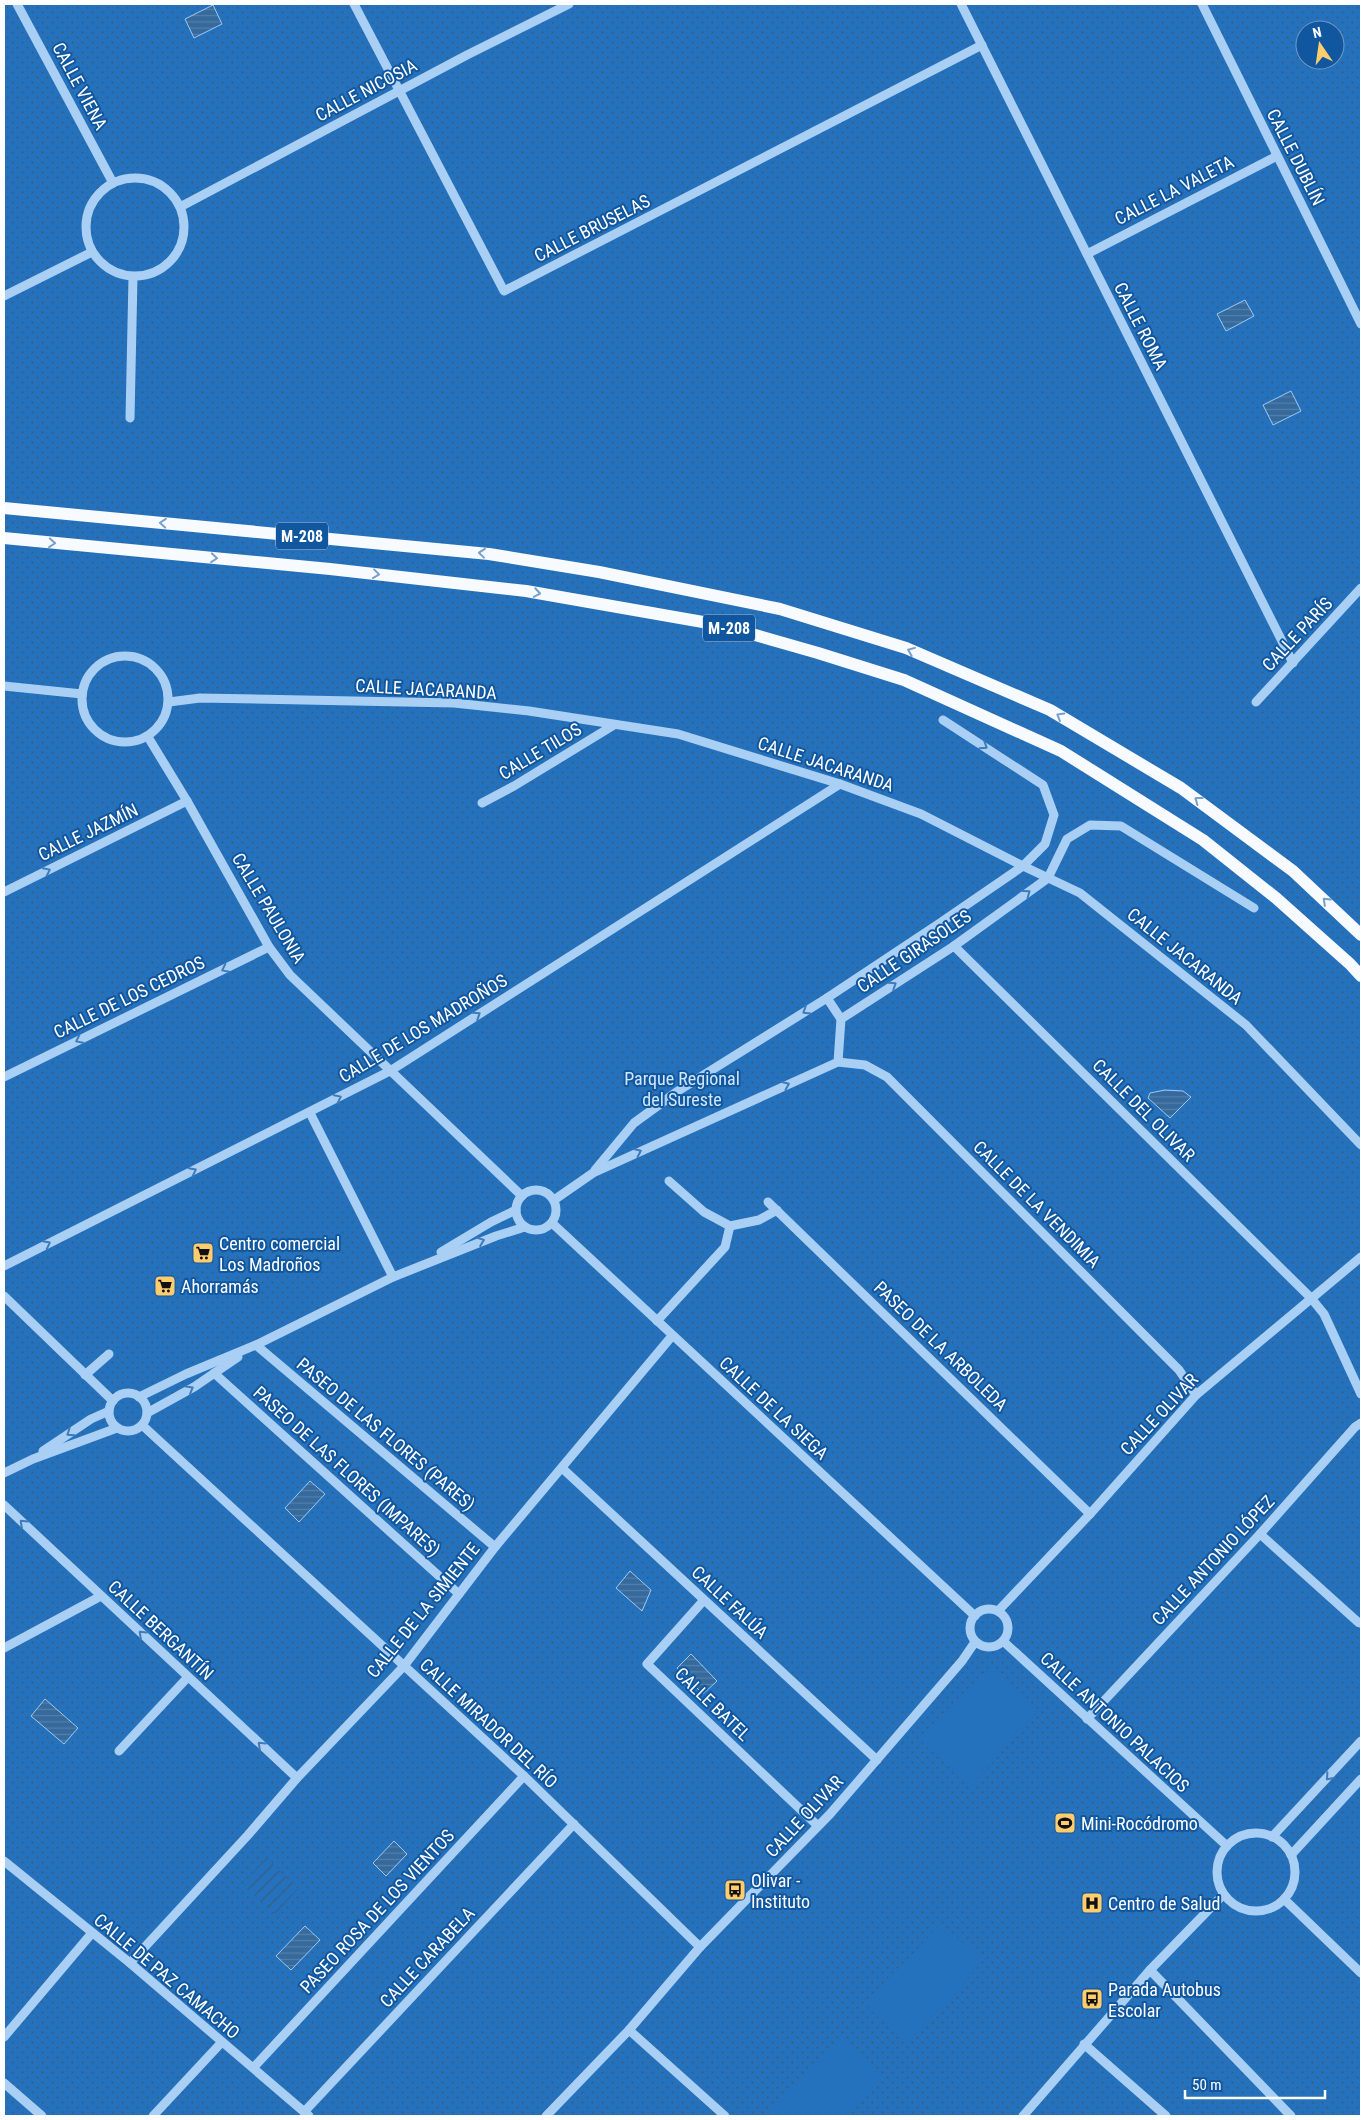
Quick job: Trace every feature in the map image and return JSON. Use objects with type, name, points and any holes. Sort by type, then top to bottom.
[{"type":"main road","name":"M-208","points":[[4,508],[490,554],[599,572],[780,609],[906,648],[1050,710],[1181,788],[1293,871],[1361,934]]},
{"type":"main road","name":"M-208","points":[[4,538],[330,569],[526,591],[720,626],[904,680],[1061,751],[1203,840],[1276,898],[1361,976]]},
{"type":"street","name":"CALLE VIENA","points":[[18,4],[114,183]]},
{"type":"street","name":"CALLE BRUSELAS","points":[[354,4],[504,292],[982,44]]},
{"type":"street","name":"CALLE NICOSIA","points":[[180,207],[399,91],[569,4]]},
{"type":"street","name":"CALLE ROMA","points":[[961,4],[1293,662]]},
{"type":"street","name":"CALLE DUBLÍN","points":[[1202,4],[1361,324]]},
{"type":"street","name":"CALLE LA VALETA","points":[[1087,254],[1277,156]]},
{"type":"street","points":[[128,178],[149,180],[168,190],[180,207],[184,229],[183,240],[176,255],[164,267],[155,272],[133,277],[114,272],[105,267],[92,252],[86,232],[88,211],[99,192],[114,183],[128,178]]},
{"type":"street","points":[[4,296],[92,252]]},
{"type":"street","points":[[130,418],[133,277]]},
{"type":"street","name":"CALLE PARÍS","points":[[1256,702],[1361,588]]},
{"type":"street","points":[[129,655],[142,658],[158,670],[168,688],[169,702],[166,716],[158,728],[148,737],[135,742],[121,742],[108,739],[96,731],[87,720],[82,708],[82,694],[86,681],[93,670],[103,661],[116,656],[129,655]]},
{"type":"street","points":[[4,686],[82,694]]},
{"type":"street","name":"CALLE JACARANDA","points":[[169,702],[200,698],[454,703],[529,711],[678,734],[840,784],[921,814],[1080,893],[1246,1025],[1361,1144]]},
{"type":"street","name":"CALLE GIRASOLES","points":[[594,1173],[634,1123],[678,1092],[827,998],[1023,866],[1045,844],[1054,815],[1043,785],[943,720]]},
{"type":"street","name":"CALLE TILOS","points":[[482,803],[514,786],[614,725]]},
{"type":"street","name":"CALLE PAULONIA","points":[[148,737],[187,801],[269,947],[290,975],[522,1196]]},
{"type":"street","name":"CALLE DE LOS MADROÑOS","points":[[4,1266],[390,1071],[840,784]]},
{"type":"street","name":"CALLE JAZMÍN","points":[[4,892],[187,801]]},
{"type":"street","name":"CALLE GIRASOLES","points":[[841,1019],[954,946],[1048,878],[1067,839],[1090,825],[1121,826],[1254,908]]},
{"type":"street","name":"CALLE DEL OLIVAR","points":[[954,946],[1310,1298],[1324,1314],[1361,1394]]},
{"type":"street","name":"CALLE DE LOS CEDROS","points":[[4,1077],[269,947]]},
{"type":"street","points":[[827,998],[841,1019],[838,1062]]},
{"type":"street","name":"CALLE GIRASOLES","points":[[554,1200],[594,1173],[838,1062]]},
{"type":"street","name":"CALLE DE LA VENDIMIA","points":[[838,1062],[864,1065],[887,1077],[1179,1370],[1196,1395]]},
{"type":"street","points":[[310,1112],[392,1277]]},
{"type":"street","points":[[669,1181],[704,1212],[730,1226],[759,1220],[777,1210]]},
{"type":"street","points":[[532,1190],[542,1190],[554,1200],[557,1208],[556,1216],[552,1223],[543,1230],[525,1227],[518,1219],[517,1203],[522,1196],[532,1190]]},
{"type":"street","name":"PASEO DE LA ARBOLEDA","points":[[768,1202],[1090,1514]]},
{"type":"street","points":[[419,1265],[491,1222],[516,1210]]},
{"type":"street","name":"CALLE DE LA SIEGA","points":[[552,1223],[975,1616]]},
{"type":"street","points":[[657,1321],[725,1247],[730,1226]]},
{"type":"street","points":[[140,1397],[186,1374],[255,1346],[419,1265],[525,1227]]},
{"type":"street","name":"CALLE OLIVAR","points":[[998,1611],[1090,1514],[1196,1395],[1361,1257]]},
{"type":"street","points":[[4,1296],[113,1401]]},
{"type":"street","name":"CALLE DE LA SIMIENTE","points":[[130,1963],[297,1778],[404,1666],[495,1547],[672,1336]]},
{"type":"street","points":[[147,1413],[194,1387],[255,1346]]},
{"type":"street","name":"PASEO DE LAS FLORES (PARES)","points":[[255,1346],[495,1547]]},
{"type":"street","points":[[86,1375],[109,1354]]},
{"type":"street","name":"PASEO DE LAS FLORES (IMPARES)","points":[[214,1373],[459,1594]]},
{"type":"street","points":[[130,1393],[140,1397],[146,1405],[147,1413],[142,1425],[135,1430],[125,1431],[117,1428],[110,1419],[109,1411],[113,1401],[120,1395],[130,1393]]},
{"type":"street","points":[[4,1473],[33,1458],[91,1419],[109,1411]]},
{"type":"street","name":"CALLE ANTONIO LÓPEZ","points":[[1087,1719],[1260,1534],[1355,1427],[1361,1424]]},
{"type":"street","name":"CALLE MIRADOR DEL RÍO","points":[[142,1425],[524,1776],[700,1947]]},
{"type":"street","points":[[33,1458],[117,1428]]},
{"type":"street","name":"CALLE FALÚA","points":[[562,1468],[877,1760]]},
{"type":"street","name":"CALLE BERGANTÍN","points":[[4,1505],[297,1778]]},
{"type":"street","points":[[1260,1534],[1359,1623]]},
{"type":"street","points":[[4,1648],[101,1596]]},
{"type":"street","name":"CALLE BATEL","points":[[704,1600],[647,1664],[818,1826]]},
{"type":"street","points":[[982,1611],[998,1611],[1008,1624],[1007,1634],[1003,1641],[990,1647],[983,1646],[976,1642],[970,1628],[975,1616],[982,1611]]},
{"type":"street","name":"CALLE ANTONIO PALACIOS","points":[[1003,1641],[1227,1846]]},
{"type":"street","name":"CALLE OLIVAR","points":[[546,2116],[629,2030],[700,1947],[818,1826],[877,1760],[976,1642]]},
{"type":"street","points":[[119,1751],[188,1677]]},
{"type":"street","points":[[1272,1837],[1361,1741]]},
{"type":"street","name":"PASEO ROSA DE LOS VIENTOS","points":[[254,2067],[524,1776]]},
{"type":"street","points":[[1291,1855],[1361,1779]]},
{"type":"street","name":"CALLE CARABELA","points":[[306,2114],[574,1824]]},
{"type":"street","points":[[1256,1833],[1272,1837],[1283,1844],[1291,1855],[1295,1869],[1293,1885],[1284,1899],[1270,1909],[1252,1912],[1236,1906],[1223,1895],[1217,1883],[1216,1870],[1220,1857],[1227,1846],[1240,1836],[1256,1833]]},
{"type":"street","name":"CALLE DE PAZ CAMACHO","points":[[4,1861],[130,1963],[221,2043],[254,2067],[306,2114]]},
{"type":"street","points":[[1023,2116],[1150,1970],[1223,1895]]},
{"type":"street","points":[[1284,1899],[1361,1972]]},
{"type":"street","points":[[4,2037],[92,1934]]},
{"type":"street","points":[[1150,1970],[1289,2116]]},
{"type":"street","points":[[629,2030],[724,2116]]},
{"type":"street","points":[[153,2116],[221,2043]]},
{"type":"street","points":[[1084,2044],[1166,2116]]},
{"type":"street","points":[[4,2083],[42,2116]]},
{"type":"green space","name":"Parque Regional del Sureste","points":[[4,4],[1361,4],[1361,2116],[4,2116]]},
{"type":"green space","points":[[989,1668],[1038,1712],[971,1786],[922,1742]]},
{"type":"green space","points":[[266,1858],[298,1889],[275,1914],[242,1885]]},
{"type":"green space","points":[[941,1923],[983,1961],[908,2044],[866,2006]]},
{"type":"green space","points":[[839,2037],[882,2075],[845,2116],[768,2116]]},
{"type":"shaded area","points":[[213,5],[222,24],[194,38],[185,19]]},
{"type":"shaded area","points":[[1245,300],[1254,316],[1226,331],[1217,314]]},
{"type":"shaded area","points":[[1291,391],[1301,411],[1273,425],[1263,405]]},
{"type":"shaded area","points":[[1165,1090],[1183,1091],[1191,1097],[1170,1118],[1148,1098],[1150,1093]]},
{"type":"shaded area","points":[[310,1481],[325,1494],[299,1522],[285,1508]]},
{"type":"shaded area","points":[[630,1571],[651,1590],[642,1611],[616,1588]]},
{"type":"shaded area","points":[[691,1654],[717,1681],[703,1694],[677,1668]]},
{"type":"shaded area","points":[[45,1699],[78,1728],[64,1744],[31,1716]]},
{"type":"shaded area","points":[[394,1841],[407,1854],[386,1876],[373,1863]]},
{"type":"shaded area","points":[[305,1926],[320,1940],[291,1970],[276,1956]]},
{"type":"place","name":"Centro comercial Los Madroños","points":[[203,1253]]},
{"type":"place","name":"Ahorramás","points":[[165,1286]]},
{"type":"place","name":"Mini-Rocódromo","points":[[1065,1823]]},
{"type":"place","name":"Olivar - Instituto","points":[[735,1890]]},
{"type":"place","name":"Centro de Salud","points":[[1092,1903]]},
{"type":"place","name":"Parada Autobus Escolar","points":[[1092,1999]]}]
